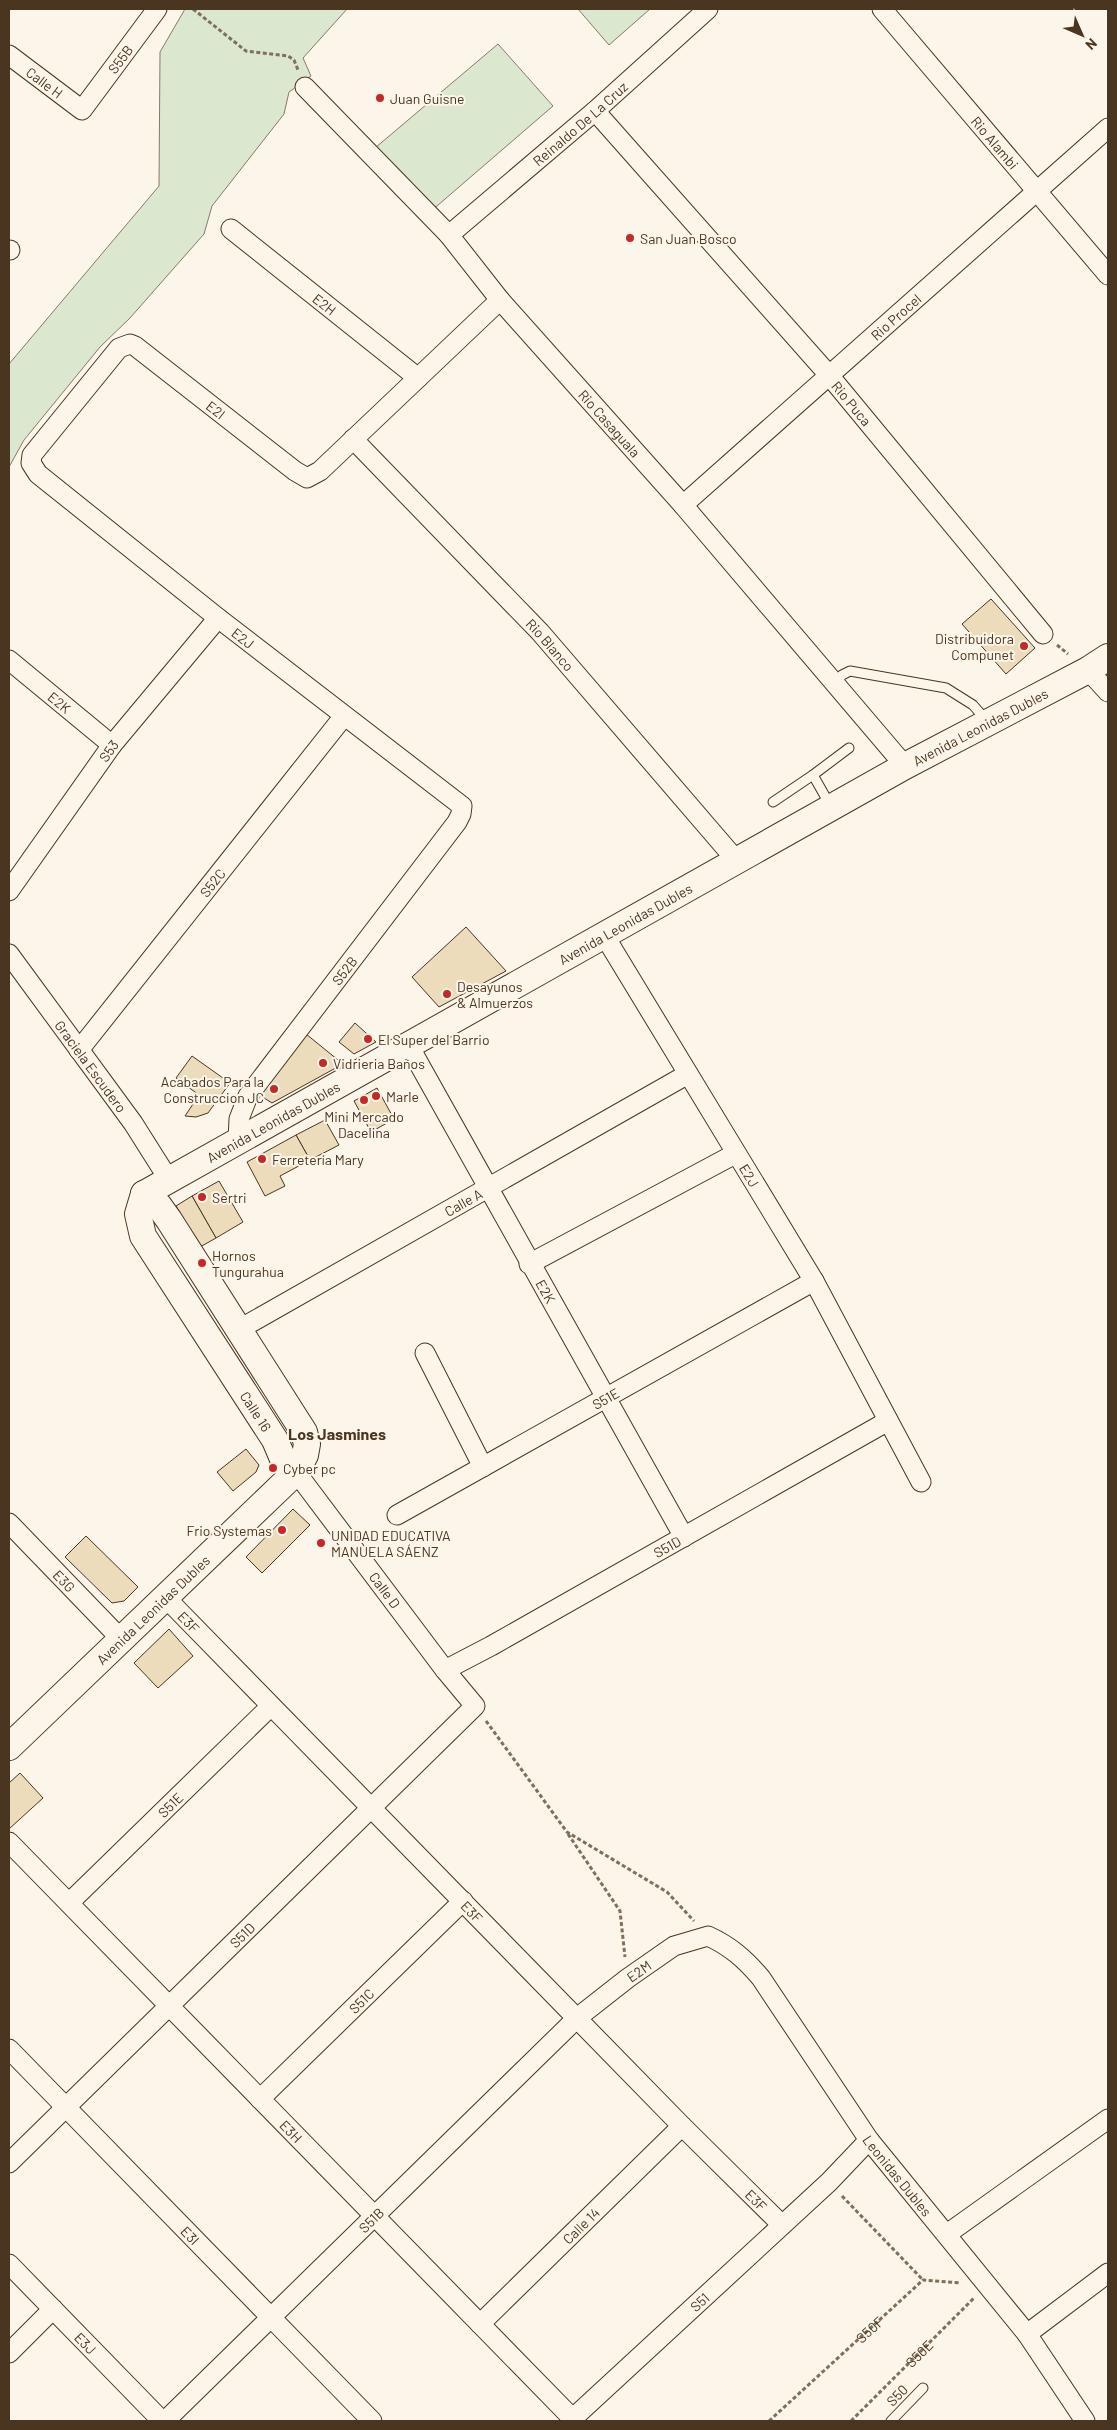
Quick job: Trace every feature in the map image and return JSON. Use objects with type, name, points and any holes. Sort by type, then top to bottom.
[{"type":"main road","name":"Avenida Leonidas Dubles","points":[[144,1194],[831,807],[1098,663]]},
{"type":"main road","points":[[144,1194],[159,1206],[304,1432],[307,1444],[305,1454],[296,1472]]},
{"type":"main road","name":"Calle 16","points":[[144,1194],[138,1214],[143,1236],[274,1440],[284,1462],[296,1472]]},
{"type":"main road","name":"Avenida Leonidas Dubles","points":[[9,1747],[164,1596],[296,1472]]},
{"type":"street","name":"S55B","points":[[82,110],[157,9]]},
{"type":"street","name":"Reinaldo De La Cruz","points":[[449,235],[595,111],[708,9]]},
{"type":"street","name":"Rio Alambi","points":[[882,9],[1038,190],[1108,275]]},
{"type":"street","name":"Calle H","points":[[9,55],[82,110]]},
{"type":"street","name":"Rio Casaguala","points":[[305,87],[449,235],[500,300],[683,505],[836,682],[905,766]]},
{"type":"street","name":"Rio Puca","points":[[595,111],[828,374],[1043,634]]},
{"type":"street","name":"Rio Procel","points":[[683,505],[828,374],[1108,128]]},
{"type":"street","name":"E2H","points":[[232,229],[418,378]]},
{"type":"street","points":[[353,439],[500,300]]},
{"type":"street","name":"E2I","points":[[31,463],[32,455],[125,344],[135,346],[295,471],[307,478],[320,471],[353,439]]},
{"type":"street","name":"Rio Blanco","points":[[353,439],[540,632],[736,860]]},
{"type":"street","name":"E2J","points":[[31,463],[38,474],[218,618],[344,716],[457,800],[462,806]]},
{"type":"street","name":"S53","points":[[9,890],[112,745],[218,618]]},
{"type":"street","name":"E2K","points":[[9,660],[112,745]]},
{"type":"street","points":[[1098,663],[1108,692]]},
{"type":"street","name":"S52C","points":[[79,1050],[344,716]]},
{"type":"street","name":"S52B","points":[[238,1140],[239,1119],[248,1096],[457,822],[462,806]]},
{"type":"street","name":"E2J","points":[[604,935],[735,1154],[814,1281],[921,1482]]},
{"type":"street","name":"Graciela Escudero","points":[[9,954],[133,1123],[169,1180]]},
{"type":"street","name":"E2K","points":[[409,1046],[489,1188],[529,1264],[684,1537]]},
{"type":"street","name":"Calle A","points":[[238,1330],[688,1074]]},
{"type":"street","points":[[529,1264],[735,1154]]},
{"type":"street","name":"S51E","points":[[396,1515],[814,1281]]},
{"type":"street","points":[[424,1353],[483,1467]]},
{"type":"street","name":"S51D","points":[[445,1670],[492,1646],[888,1421]]},
{"type":"street","name":"Calle D","points":[[296,1472],[445,1670],[475,1706]]},
{"type":"street","name":"E3G","points":[[9,1523],[121,1639]]},
{"type":"street","name":"E3F","points":[[164,1596],[682,2126],[782,2225]]},
{"type":"street","name":"S51E","points":[[69,1904],[271,1706]]},
{"type":"street","name":"S51D","points":[[9,2163],[475,1706]]},
{"type":"street","name":"E3H","points":[[9,1842],[572,2420]]},
{"type":"street","name":"S51C","points":[[260,2099],[463,1901]]},
{"type":"street","name":"E2M","points":[[577,2018],[628,1978],[674,1946],[708,1936]]},
{"type":"street","name":"Leonidas Dubles","points":[[708,1936],[727,1945],[742,1957],[761,1978],[869,2140],[1027,2334],[1086,2421]]},
{"type":"street","name":"S51B","points":[[164,2421],[577,2018]]},
{"type":"street","name":"E3I","points":[[9,2049],[372,2421]]},
{"type":"street","points":[[947,2234],[1108,2119]]},
{"type":"street","name":"Calle 14","points":[[480,2324],[682,2126]]},
{"type":"street","name":"S51","points":[[572,2420],[829,2182],[869,2140]]},
{"type":"street","name":"E3J","points":[[9,2264],[164,2421]]},
{"type":"street","points":[[1027,2334],[1108,2273]]},
{"type":"street","points":[[9,2353],[53,2310]]},
{"type":"lane","points":[[836,682],[842,675],[850,671],[946,688],[973,705],[988,723]]},
{"type":"lane","points":[[773,802],[850,748]]},
{"type":"lane","points":[[812,775],[831,807]]},
{"type":"lane","name":"S50","points":[[891,2421],[923,2388]]},
{"type":"path","points":[[193,9],[246,51],[288,56],[294,60],[305,87]]},
{"type":"path","points":[[1043,634],[1098,663]]},
{"type":"path","points":[[475,1706],[567,1832],[620,1911],[628,1978]]},
{"type":"path","points":[[567,1832],[667,1892],[708,1936]]},
{"type":"path","points":[[829,2182],[924,2280],[986,2285]]},
{"type":"path","name":"S50F","points":[[769,2421],[924,2280]]},
{"type":"path","name":"S50E","points":[[851,2421],[986,2285]]},
{"type":"green space","points":[[185,9],[347,9],[303,58],[311,76],[289,92],[284,114],[212,206],[204,234],[130,318],[100,347],[24,440],[9,467],[9,364],[159,186],[160,52]]},
{"type":"green space","points":[[578,9],[650,9],[609,45]]},
{"type":"green space","points":[[498,44],[553,106],[430,212],[375,148]]},
{"type":"building","points":[[991,599],[1035,648],[1006,674],[962,624]]},
{"type":"building","points":[[466,927],[506,971],[439,1007],[412,977]]},
{"type":"building","points":[[355,1023],[376,1042],[354,1054],[339,1042]]},
{"type":"building","points":[[306,1034],[343,1064],[272,1103],[264,1098],[262,1090]]},
{"type":"building","points":[[192,1056],[230,1083],[208,1113],[196,1117],[185,1116],[199,1095],[176,1078]]},
{"type":"building","points":[[377,1088],[394,1119],[371,1132],[354,1101]]},
{"type":"building","points":[[325,1120],[339,1145],[310,1160],[296,1135]]},
{"type":"building","points":[[296,1135],[310,1160],[280,1176],[285,1186],[265,1196],[247,1162]]},
{"type":"building","points":[[219,1181],[243,1222],[216,1238],[192,1196]]},
{"type":"building","points":[[192,1196],[216,1238],[200,1247],[176,1206]]},
{"type":"building","points":[[246,1449],[259,1465],[256,1472],[233,1491],[217,1472]]},
{"type":"building","points":[[293,1509],[310,1525],[262,1573],[246,1557]]},
{"type":"building","points":[[86,1536],[138,1587],[124,1601],[112,1603],[65,1557]]},
{"type":"building","points":[[169,1629],[193,1656],[158,1688],[134,1663]]},
{"type":"building","points":[[20,1773],[43,1798],[9,1829],[9,1783]]},
{"type":"place","name":"Juan Guisne","points":[[380,98]]},
{"type":"place","name":"San Juan Bosco","points":[[630,238]]},
{"type":"place","name":"Distribuidora Compunet","points":[[1024,646]]},
{"type":"place","name":"Desayunos & Almuerzos","points":[[447,994]]},
{"type":"place","name":"El Super del Barrio","points":[[368,1039]]},
{"type":"place","name":"Vidrieria Baños","points":[[323,1063]]},
{"type":"place","name":"Acabados Para la Construccion JC","points":[[274,1089]]},
{"type":"place","name":"Marle","points":[[376,1096]]},
{"type":"place","name":"Mini Mercado Dacelina","points":[[364,1100]]},
{"type":"place","name":"Ferretería Mary","points":[[262,1159]]},
{"type":"place","name":"Sertri","points":[[202,1197]]},
{"type":"place","name":"Hornos Tungurahua","points":[[202,1263]]},
{"type":"place","name":"Cyber pc","points":[[273,1468]]},
{"type":"place","name":"Frio Systemas","points":[[282,1530]]},
{"type":"place","name":"UNIDAD EDUCATIVA MANUELA SÁENZ","points":[[321,1543]]},
{"type":"district","name":"Los Jasmines","points":[[337,1433]]}]
